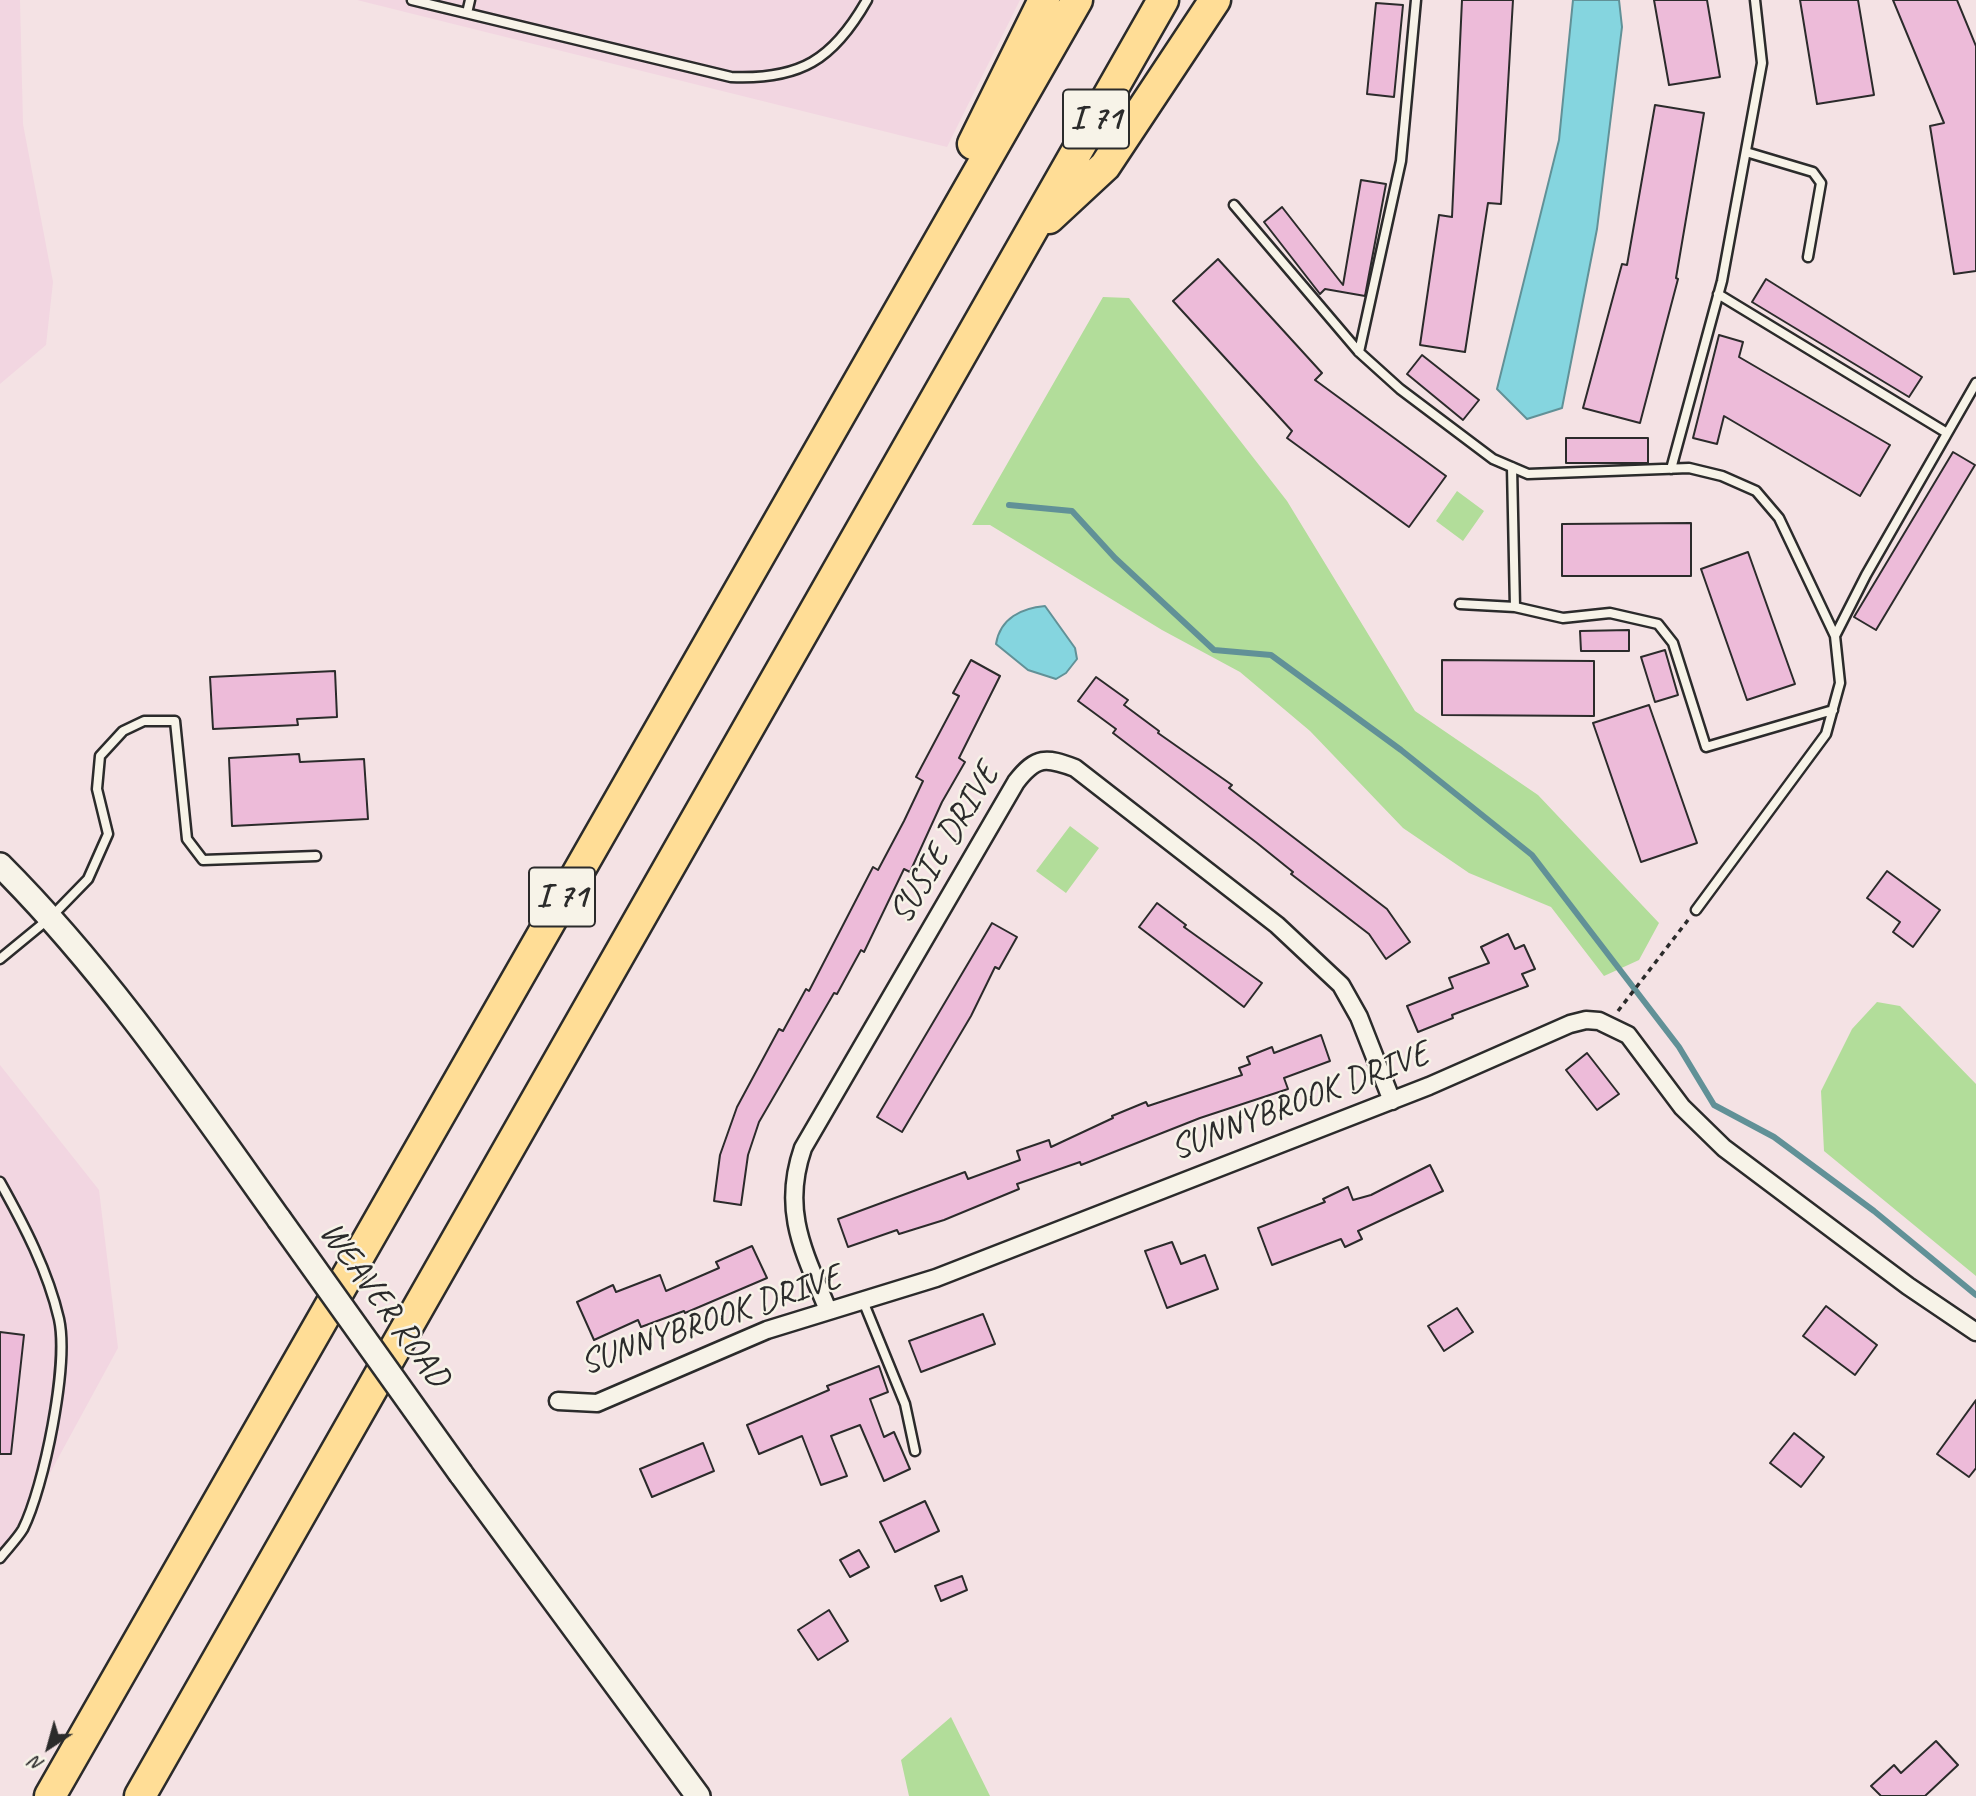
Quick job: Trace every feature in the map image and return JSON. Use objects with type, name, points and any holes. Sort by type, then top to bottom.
[{"type":"highway","points":[[832,426],[1044,0]]},
{"type":"highway","name":"I 71","points":[[50,1796],[1077,0]]},
{"type":"highway","name":"I 71","points":[[140,1796],[1163,0]]},
{"type":"highway","points":[[1028,237],[1105,166],[1214,0]]},
{"type":"main road","name":"WEAVER ROAD","points":[[0,864],[51,917],[154,1045],[461,1474],[698,1796]]},
{"type":"street","name":"SUSIE DRIVE","points":[[828,1310],[797,1234],[792,1198],[794,1174],[803,1147],[1016,782],[1028,767],[1041,760],[1055,760],[1075,768],[1277,925],[1341,985],[1359,1017],[1392,1101]]},
{"type":"street","name":"SUNNYBROOK DRIVE","points":[[558,1401],[597,1403],[734,1343],[828,1310],[936,1278],[1392,1101],[1570,1024],[1586,1020],[1608,1024],[1628,1035],[1682,1107],[1724,1148],[1908,1286],[1976,1332]]},
{"type":"lane","points":[[412,0],[731,78],[766,79],[792,74],[818,60],[840,41],[867,0]]},
{"type":"lane","points":[[467,13],[470,0]]},
{"type":"lane","points":[[1359,352],[1401,161],[1416,0]]},
{"type":"lane","points":[[1671,469],[1718,294],[1762,63],[1755,0]]},
{"type":"lane","points":[[1745,152],[1813,172],[1821,183],[1808,257]]},
{"type":"lane","points":[[1234,205],[1359,352],[1400,389],[1493,459],[1528,474],[1689,468],[1722,476],[1756,491],[1779,517],[1835,636],[1840,683],[1826,734],[1696,910]]},
{"type":"lane","points":[[1718,294],[1947,433]]},
{"type":"lane","points":[[1835,636],[1976,383]]},
{"type":"lane","points":[[1512,467],[1515,607]]},
{"type":"lane","points":[[1460,604],[1515,607],[1563,618],[1610,613],[1658,624],[1673,643],[1706,747],[1833,709]]},
{"type":"lane","points":[[0,959],[51,917],[88,879],[108,834],[97,789],[100,756],[123,731],[144,721],[175,721],[187,839],[203,860],[316,856]]},
{"type":"lane","points":[[0,1182],[30,1236],[59,1321],[60,1369],[44,1474],[22,1530],[0,1559]]},
{"type":"lane","points":[[863,1301],[905,1404],[915,1451]]},
{"type":"path","points":[[1628,998],[1696,910]]},
{"type":"shaded area","points":[[0,0],[20,0],[23,124],[53,282],[46,345],[0,384]]},
{"type":"shaded area","points":[[357,0],[1020,0],[947,147]]},
{"type":"shaded area","points":[[0,1065],[99,1190],[118,1348],[0,1565]]},
{"type":"green space","points":[[1103,297],[1129,298],[1287,501],[1415,711],[1538,795],[1659,923],[1639,960],[1604,976],[1551,907],[1469,873],[1403,828],[1310,731],[1240,672],[1162,630],[990,525],[972,525]]},
{"type":"green space","points":[[1457,491],[1484,511],[1463,541],[1436,521]]},
{"type":"green space","points":[[1070,826],[1099,848],[1066,893],[1036,871]]},
{"type":"green space","points":[[1877,1002],[1900,1006],[1976,1084],[1976,1276],[1824,1151],[1821,1091],[1852,1029]]},
{"type":"green space","points":[[951,1717],[990,1796],[909,1796],[901,1760]]},
{"type":"water","points":[[1573,0],[1619,0],[1622,27],[1597,229],[1562,408],[1527,419],[1497,389],[1559,140]]},
{"type":"water","points":[[1045,606],[1075,648],[1077,659],[1066,673],[1056,679],[1028,670],[996,644],[1002,627],[1013,616],[1028,609]]},
{"type":"building","points":[[1462,0],[1513,0],[1501,204],[1488,203],[1465,352],[1420,345],[1439,215],[1452,217]]},
{"type":"building","points":[[1654,0],[1707,0],[1720,77],[1669,85]]},
{"type":"building","points":[[1800,0],[1858,0],[1874,95],[1817,104]]},
{"type":"building","points":[[1893,0],[1957,0],[1976,46],[1976,271],[1954,274],[1930,126],[1944,123]]},
{"type":"building","points":[[1376,3],[1403,5],[1394,97],[1367,94]]},
{"type":"building","points":[[1655,105],[1704,113],[1676,278],[1678,279],[1640,423],[1583,408],[1622,264],[1627,265]]},
{"type":"building","points":[[1361,180],[1386,184],[1365,296],[1325,289],[1320,294],[1264,222],[1282,207],[1343,285]]},
{"type":"building","points":[[1218,259],[1322,373],[1315,380],[1446,476],[1409,527],[1287,438],[1292,431],[1173,301]]},
{"type":"building","points":[[1766,279],[1922,377],[1909,397],[1752,302]]},
{"type":"building","points":[[1719,335],[1743,342],[1739,357],[1890,445],[1860,496],[1724,416],[1717,444],[1693,438]]},
{"type":"building","points":[[1422,355],[1479,400],[1463,420],[1407,374]]},
{"type":"building","points":[[1566,438],[1648,438],[1648,463],[1566,463]]},
{"type":"building","points":[[1953,452],[1975,465],[1876,630],[1854,617]]},
{"type":"building","points":[[1691,523],[1691,576],[1562,576],[1562,524]]},
{"type":"building","points":[[1748,552],[1795,684],[1747,700],[1701,569]]},
{"type":"building","points":[[1629,630],[1629,651],[1581,651],[1580,631]]},
{"type":"building","points":[[1665,650],[1678,695],[1655,702],[1641,657]]},
{"type":"building","points":[[971,660],[1000,676],[959,758],[965,762],[942,802],[910,872],[904,869],[864,952],[861,950],[837,994],[834,993],[759,1122],[748,1155],[741,1205],[714,1201],[720,1155],[737,1107],[779,1029],[783,1031],[806,989],[809,991],[873,867],[878,870],[904,821],[923,781],[916,777],[959,696],[953,693]]},
{"type":"building","points":[[1442,660],[1594,661],[1594,716],[1442,715]]},
{"type":"building","points":[[335,671],[337,717],[297,719],[298,725],[213,729],[210,677]]},
{"type":"building","points":[[1096,677],[1128,700],[1124,705],[1159,731],[1158,733],[1232,785],[1229,788],[1387,909],[1410,942],[1386,959],[1369,934],[1291,874],[1293,872],[1257,843],[1113,733],[1116,729],[1078,701]]},
{"type":"building","points":[[1649,705],[1697,843],[1641,862],[1593,723]]},
{"type":"building","points":[[299,754],[300,762],[364,759],[368,819],[232,826],[229,758]]},
{"type":"building","points":[[1887,871],[1940,910],[1913,947],[1893,932],[1900,922],[1867,898]]},
{"type":"building","points":[[1157,903],[1186,925],[1184,927],[1262,983],[1244,1007],[1139,927]]},
{"type":"building","points":[[992,923],[1017,937],[999,969],[995,967],[971,1016],[902,1132],[877,1117]]},
{"type":"building","points":[[1508,934],[1515,949],[1524,945],[1535,969],[1522,974],[1528,986],[1452,1015],[1453,1018],[1418,1032],[1407,1006],[1453,988],[1449,978],[1489,963],[1481,947]]},
{"type":"building","points":[[1321,1035],[1330,1061],[1284,1078],[1288,1089],[1200,1118],[1081,1165],[1080,1162],[1017,1184],[1019,1189],[944,1220],[899,1234],[897,1230],[848,1247],[838,1219],[965,1172],[968,1179],[1020,1160],[1017,1151],[1049,1140],[1051,1147],[1146,1102],[1148,1106],[1242,1075],[1239,1068],[1250,1064],[1247,1057],[1272,1047],[1274,1053]]},
{"type":"building","points":[[1587,1053],[1619,1094],[1597,1110],[1566,1070]]},
{"type":"building","points":[[1430,1165],[1443,1191],[1358,1231],[1362,1239],[1345,1247],[1341,1239],[1272,1265],[1258,1228],[1325,1202],[1323,1199],[1348,1187],[1353,1200],[1371,1195]]},
{"type":"building","points":[[1172,1242],[1181,1264],[1205,1255],[1218,1289],[1167,1308],[1145,1251]]},
{"type":"building","points":[[752,1246],[767,1278],[685,1313],[684,1311],[641,1327],[638,1320],[594,1340],[577,1302],[613,1285],[616,1292],[660,1275],[666,1291],[719,1268],[716,1262]]},
{"type":"building","points":[[1826,1306],[1877,1345],[1855,1375],[1803,1336]]},
{"type":"building","points":[[1457,1308],[1473,1332],[1444,1351],[1428,1326]]},
{"type":"building","points":[[983,1314],[995,1344],[921,1372],[909,1341]]},
{"type":"building","points":[[0,1332],[24,1335],[11,1454],[0,1454]]},
{"type":"building","points":[[879,1366],[888,1392],[870,1399],[884,1437],[894,1432],[910,1469],[884,1481],[860,1425],[831,1436],[847,1476],[821,1485],[802,1436],[759,1454],[747,1425],[829,1390],[827,1386]]},
{"type":"building","points":[[1976,1400],[1976,1468],[1969,1477],[1937,1454]]},
{"type":"building","points":[[1794,1433],[1824,1457],[1801,1487],[1770,1463]]},
{"type":"building","points":[[703,1443],[714,1471],[652,1497],[640,1469]]},
{"type":"building","points":[[925,1501],[939,1531],[895,1552],[880,1522]]},
{"type":"building","points":[[859,1550],[869,1567],[850,1577],[840,1560]]},
{"type":"building","points":[[962,1576],[967,1590],[941,1601],[935,1586]]},
{"type":"building","points":[[829,1610],[848,1641],[818,1660],[798,1630]]},
{"type":"building","points":[[1936,1741],[1958,1765],[1925,1796],[1881,1796],[1871,1786],[1894,1765],[1901,1773]]},
{"type":"waterway","points":[[1009,505],[1072,511],[1115,558],[1214,650],[1271,655],[1401,750],[1532,855],[1679,1047],[1714,1105],[1774,1137],[1874,1211],[1976,1295]]}]
